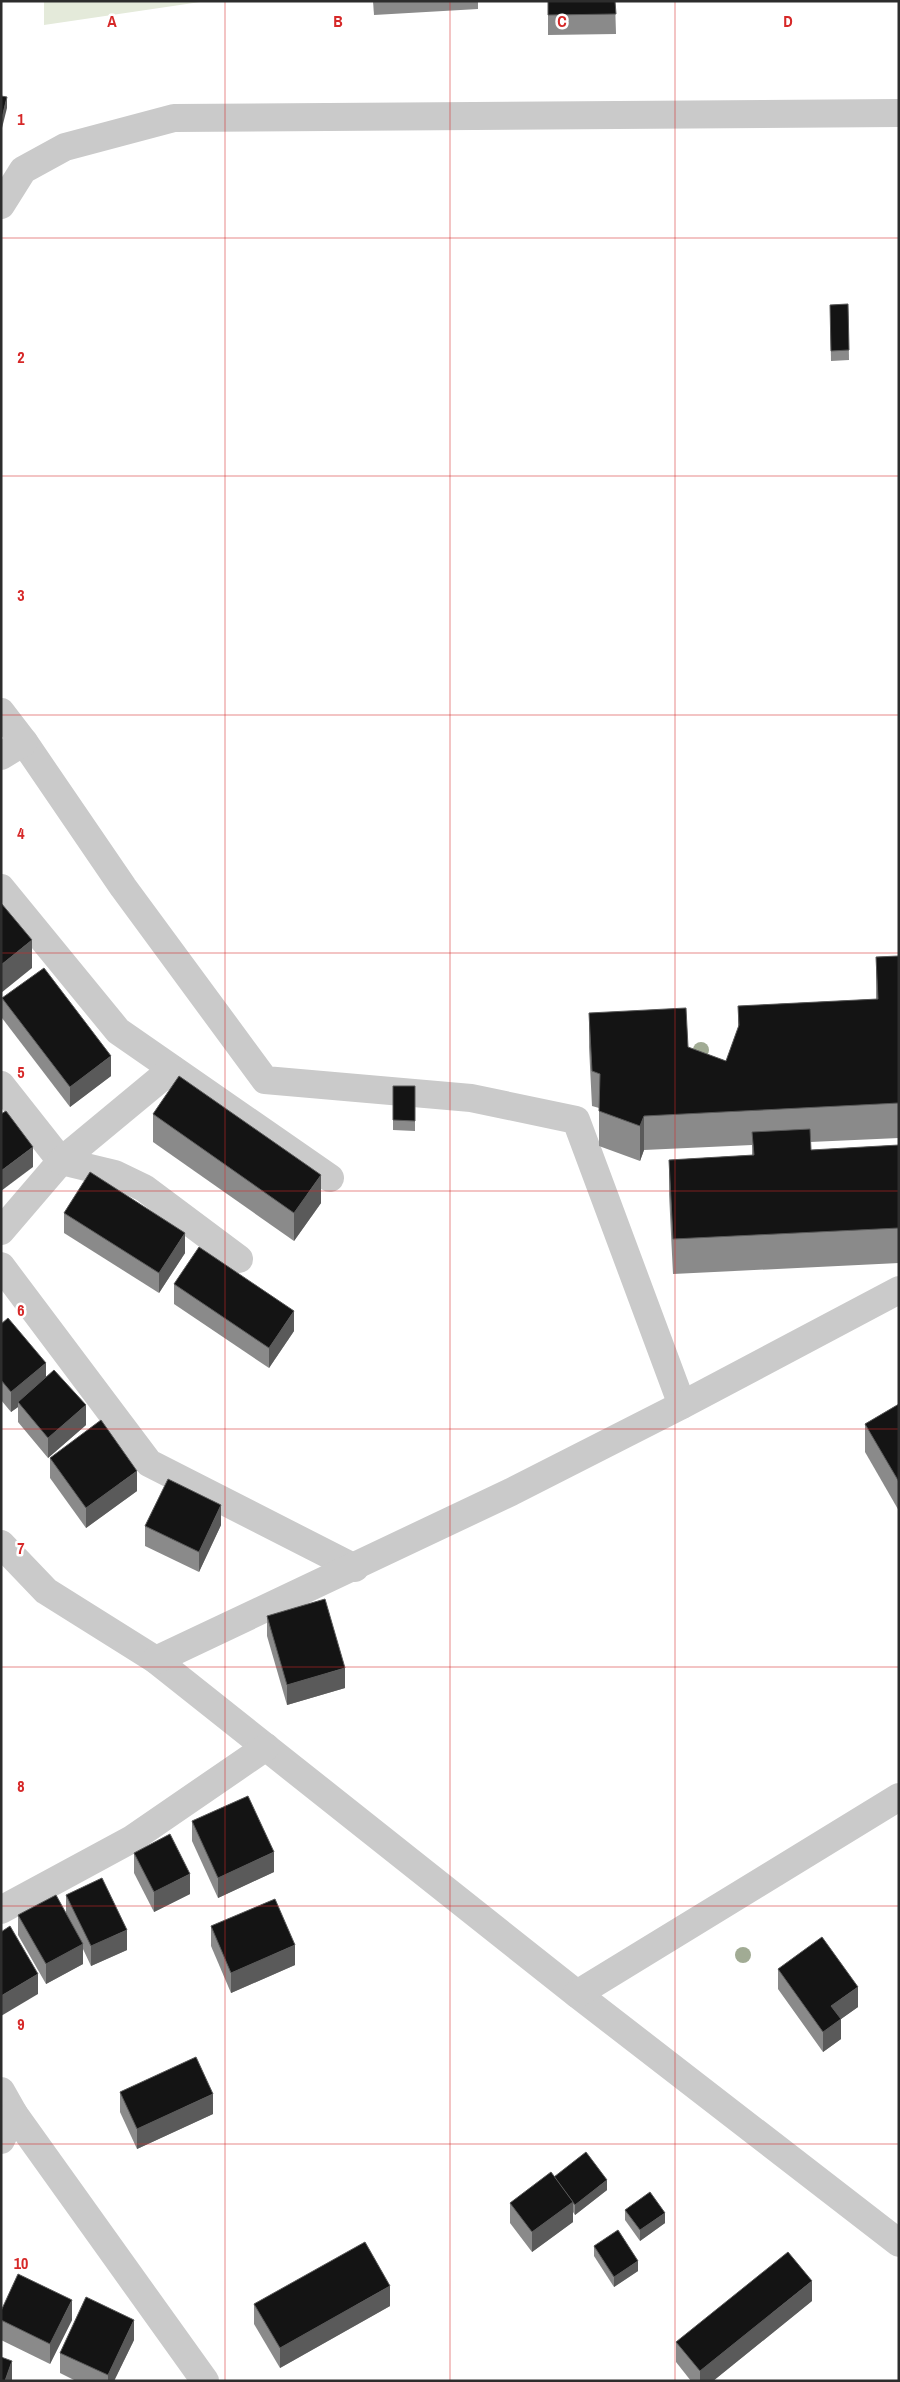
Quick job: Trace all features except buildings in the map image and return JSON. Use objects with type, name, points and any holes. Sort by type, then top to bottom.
[{"type":"street","points":[[1,205],[12,166],[65,147],[174,118],[899,113]]},
{"type":"street","points":[[1,712],[24,742],[123,887],[264,1080],[471,1098],[576,1120],[682,1406]]},
{"type":"street","points":[[1,756],[24,742]]},
{"type":"street","points":[[1,888],[118,1031],[330,1178]]},
{"type":"street","points":[[1,1232],[60,1161],[172,1069]]},
{"type":"street","points":[[1,1085],[60,1161],[115,1174],[144,1188],[238,1259]]},
{"type":"street","points":[[1,1266],[148,1464],[354,1568]]},
{"type":"street","points":[[156,1660],[520,1488],[682,1406],[899,1290]]},
{"type":"street","points":[[1,1544],[46,1591],[156,1660],[577,1994],[899,2243]]},
{"type":"street","points":[[1,1910],[132,1839],[266,1747]]},
{"type":"street","points":[[577,1994],[899,1797]]},
{"type":"street","points":[[1,2140],[8,2103]]},
{"type":"street","points":[[8,2103],[205,2381]]},
{"type":"green space","points":[[44,1],[207,1],[44,25]]}]
